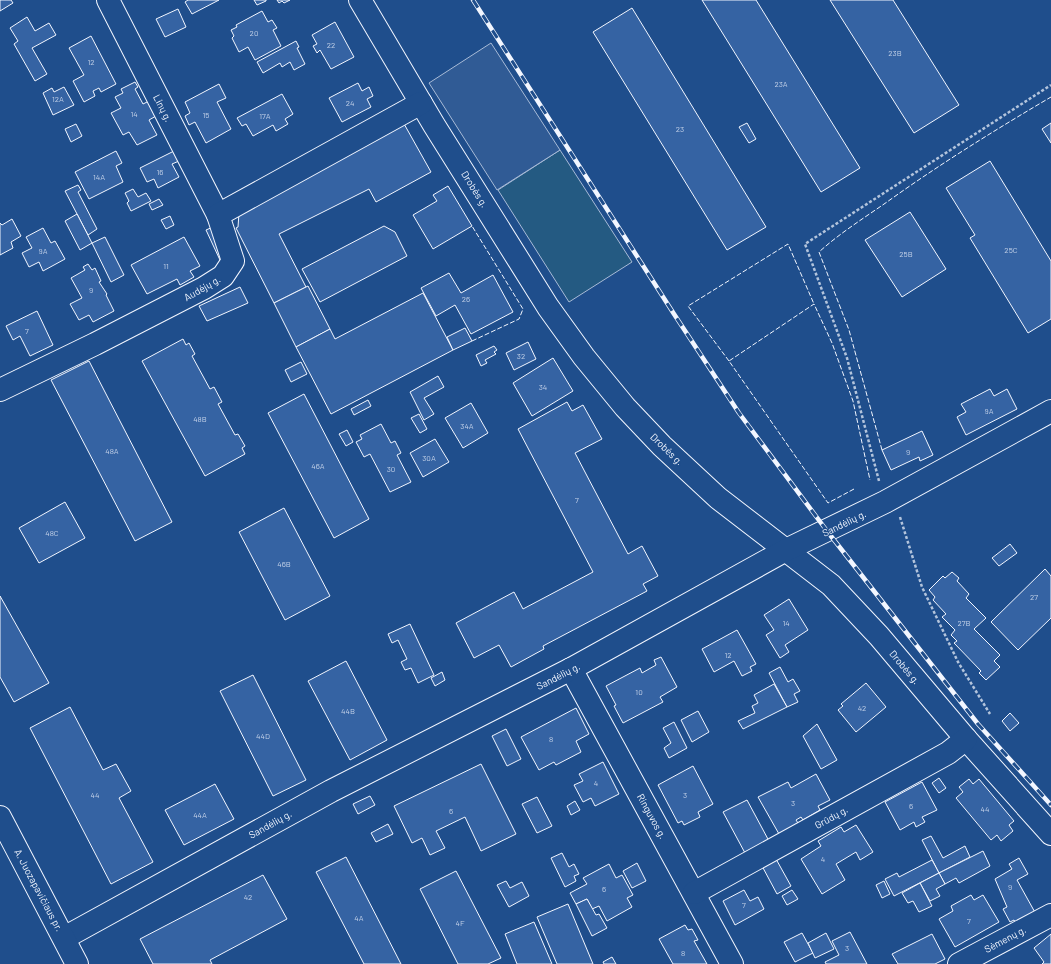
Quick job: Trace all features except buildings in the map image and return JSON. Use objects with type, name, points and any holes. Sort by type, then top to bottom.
[{"type":"street","name":"Linų g.","points":[[108,0],[218,215]]},
{"type":"street","name":"Drobės g.","points":[[360,0],[421,103],[548,307],[584,357],[620,402],[662,446],[718,498],[832,585],[879,636],[966,739],[1051,834]]},
{"type":"street","points":[[218,215],[421,103]]},
{"type":"street","name":"Audėjų g.","points":[[0,390],[101,341],[204,288],[223,276],[233,260],[218,215]]},
{"type":"street","name":"Sandėlių g.","points":[[64,938],[330,791],[572,669],[786,550],[890,500],[1051,411]]},
{"type":"street","name":"Ringuvos g.","points":[[572,669],[732,964]]},
{"type":"street","name":"Grūdų g.","points":[[694,893],[948,753],[966,739]]},
{"type":"street","name":"A. Juozapavičiaus pr.","points":[[0,817],[77,964]]},
{"type":"street","name":"Sėmenų g.","points":[[959,964],[1051,915]]},
{"type":"path","points":[[990,714],[958,662],[922,587],[890,500],[847,358],[805,244],[1051,85]]},
{"type":"shaded area","points":[[491,43],[560,150],[497,190],[429,83]]},
{"type":"shaded area","points":[[560,150],[632,262],[569,302],[498,190]]},
{"type":"railway","points":[[473,0],[739,413],[827,531],[978,724],[1051,805]]},
{"type":"fence","points":[[882,450],[849,330],[819,252],[835,238],[927,174],[1051,97]]},
{"type":"fence","points":[[472,226],[523,309],[519,319],[472,341]]},
{"type":"fence","points":[[729,361],[688,306],[788,244],[814,304]]},
{"type":"fence","points":[[854,489],[828,503],[729,361],[814,304],[832,343],[853,401],[870,480]]}]
